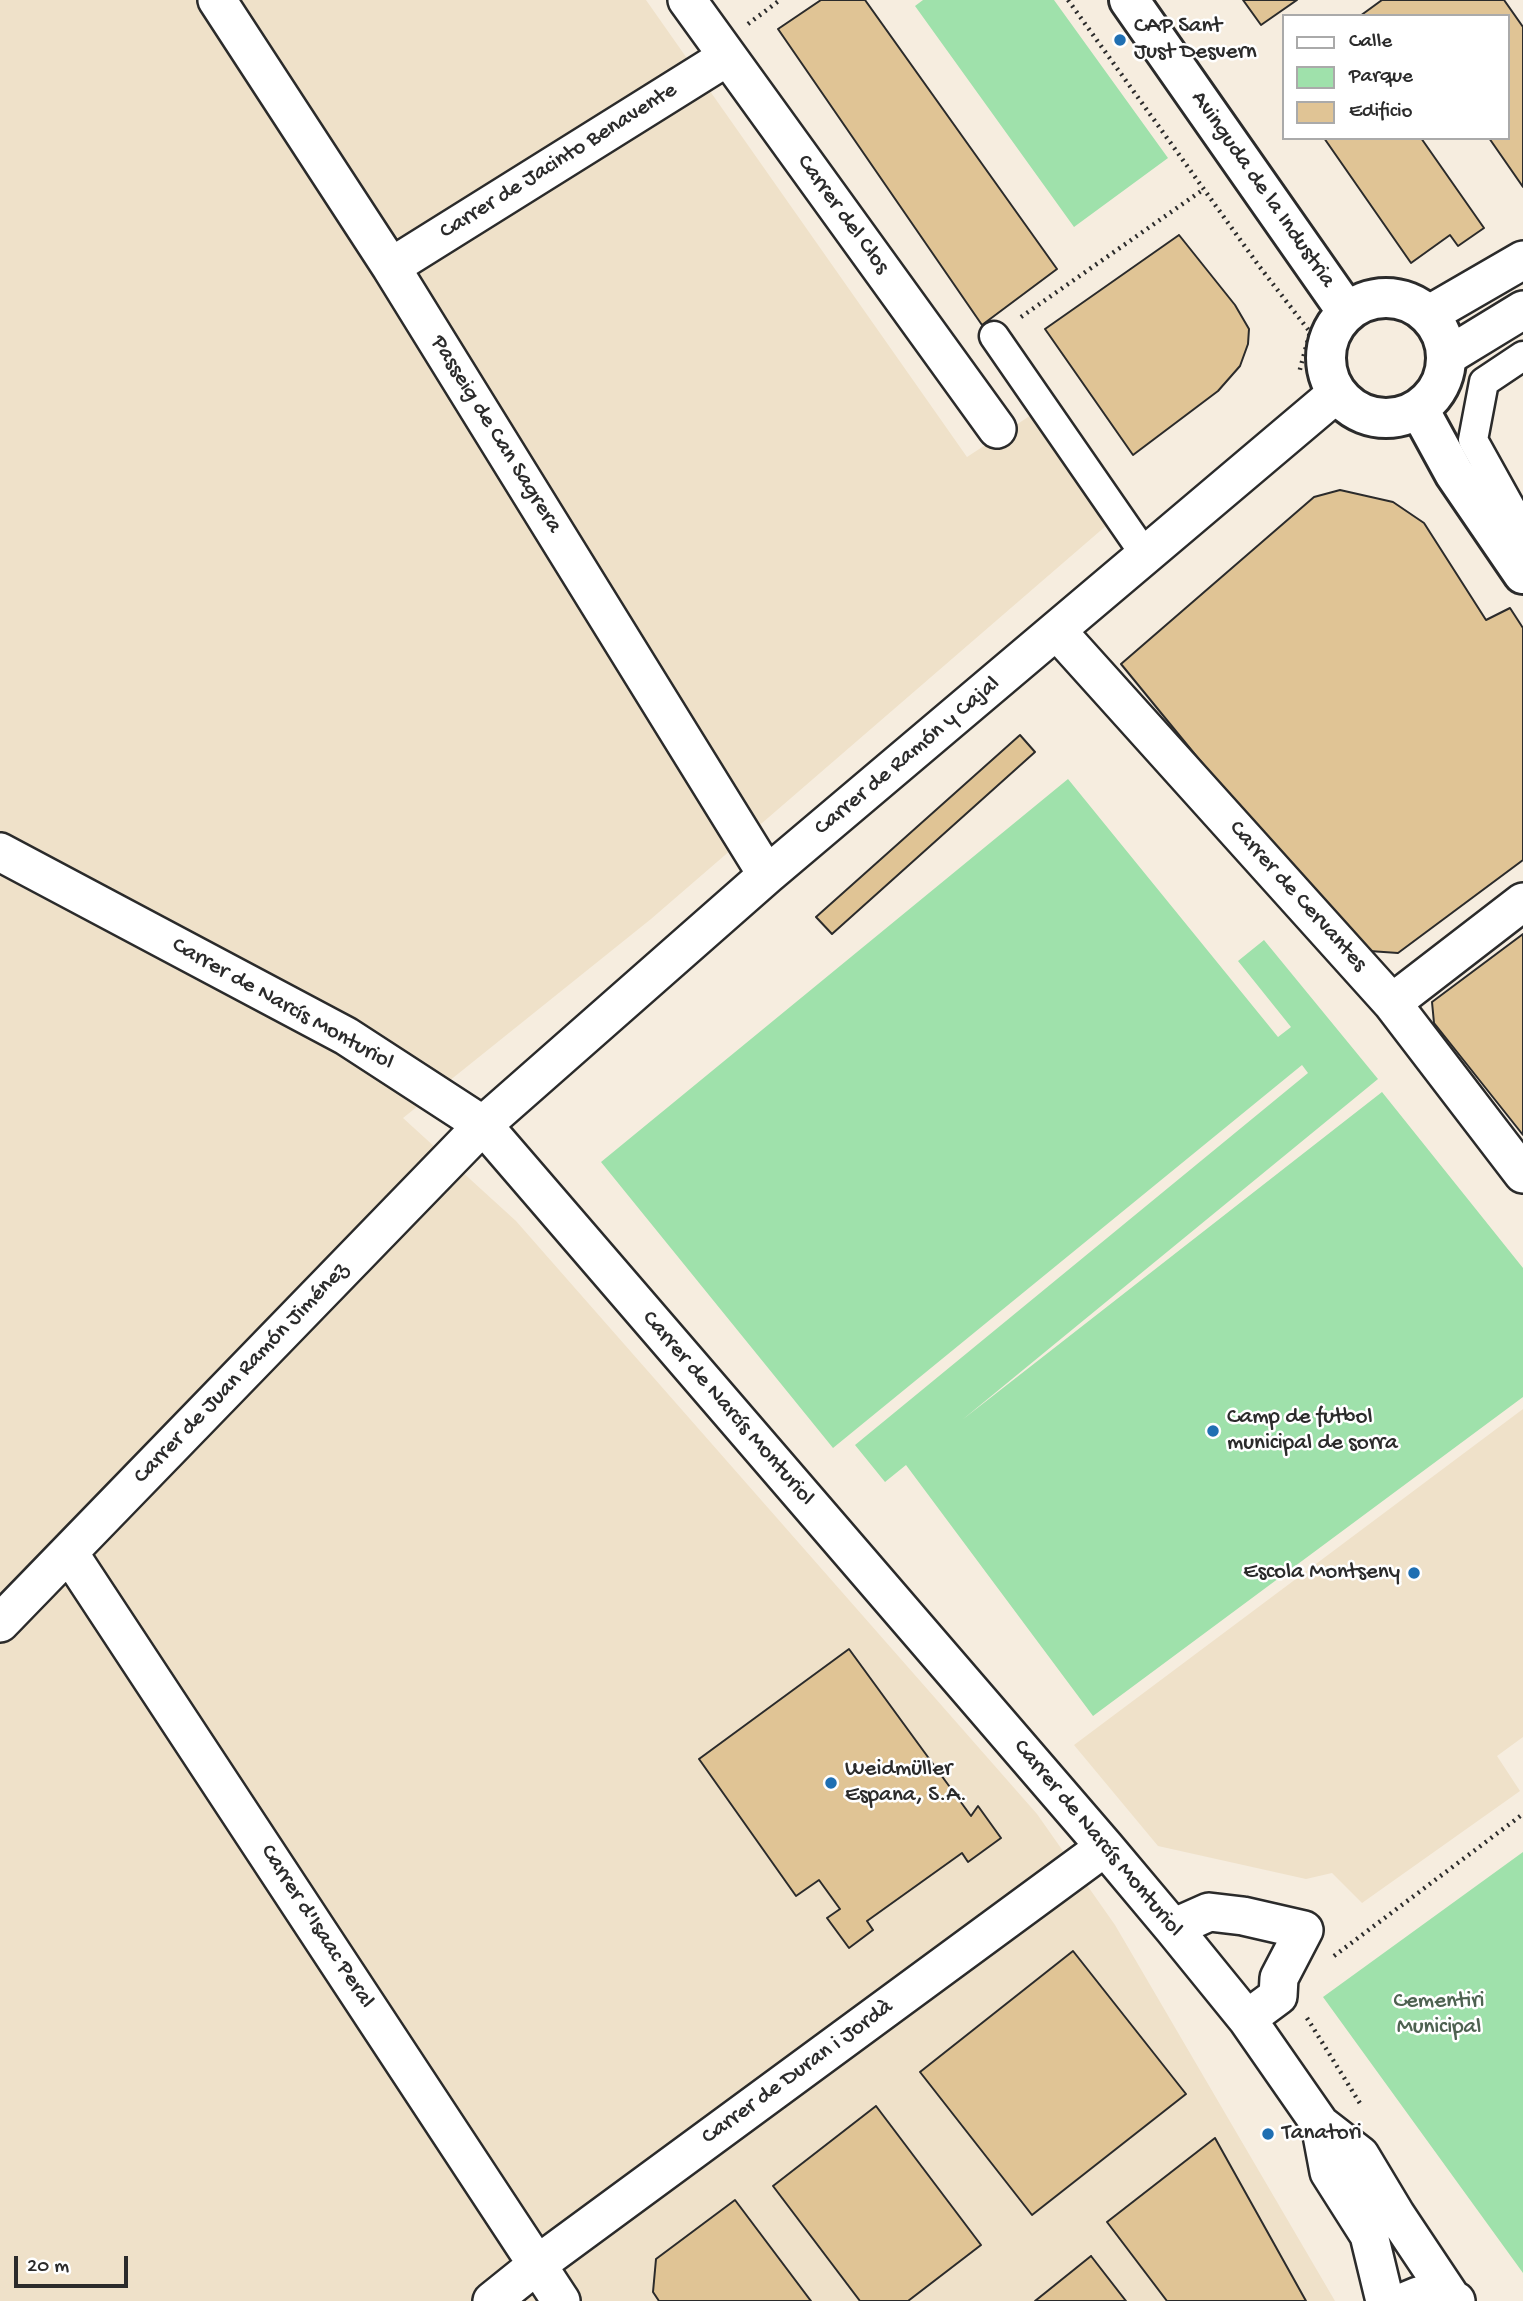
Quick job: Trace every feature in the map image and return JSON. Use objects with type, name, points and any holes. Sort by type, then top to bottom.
[{"type":"street","name":"Passeig de Can Sagrera","points":[[217,0],[391,267],[767,874]]},
{"type":"street","name":"Carrer del Clos","points":[[687,0],[997,429]]},
{"type":"street","name":"Avinguda de la Industria","points":[[1129,0],[1348,312]]},
{"type":"street","name":"Carrer de Jacinto Benavente","points":[[391,267],[727,57]]},
{"type":"street","points":[[1428,315],[1523,260]]},
{"type":"street","points":[[1388,298],[1410,303],[1428,315],[1441,334],[1446,357],[1443,377],[1433,395],[1419,409],[1397,418],[1374,417],[1353,409],[1337,393],[1329,377],[1326,359],[1328,342],[1335,325],[1348,312],[1366,301],[1388,298]]},
{"type":"street","points":[[1446,357],[1523,310]]},
{"type":"street","points":[[994,336],[1146,556]]},
{"type":"street","points":[[1523,356],[1484,382],[1473,440],[1523,530]]},
{"type":"street","name":"Carrer de Ramón y Cajal","points":[[483,1125],[767,874],[1337,393]]},
{"type":"street","points":[[1419,409],[1454,473],[1523,574]]},
{"type":"street","name":"Carrer de Cervantes","points":[[1057,631],[1392,1003],[1523,1174]]},
{"type":"street","name":"Carrer de Narcís Monturiol","points":[[0,852],[346,1036],[483,1125],[1173,1928],[1247,2019],[1320,2124],[1360,2155],[1396,2215],[1454,2300]]},
{"type":"street","points":[[1392,1003],[1523,902]]},
{"type":"street","name":"Carrer de Juan Ramón Jiménez","points":[[0,1623],[483,1125]]},
{"type":"street","name":"Carrer d'Isaac Peral","points":[[69,1553],[561,2301]]},
{"type":"street","name":"Carrer de Duran i Jordà","points":[[492,2301],[538,2264],[1105,1847]]},
{"type":"street","points":[[1173,1928],[1209,1912],[1315,1924],[1279,1978],[1278,1996],[1247,2019]]},
{"type":"street","name":"Carrer de Narcís Monturiol","points":[[1320,2124],[1329,2172],[1369,2235],[1385,2301]]},
{"type":"street","points":[[1406,2301],[1419,2296],[1435,2295],[1454,2300]]},
{"type":"path","points":[[1068,0],[1310,332],[1297,381]]},
{"type":"path","points":[[994,336],[1204,189]]},
{"type":"path","points":[[1330,1960],[1523,1814]]},
{"type":"path","points":[[1302,2010],[1368,2116]]},
{"type":"shaded area","points":[[0,0],[646,0],[967,457],[1048,404],[1122,512],[651,919],[403,1118],[516,1221],[1037,1814],[1115,1925],[1335,2301],[0,2301]]},
{"type":"shaded area","name":"Escola Montseny","points":[[1523,1409],[1523,1737],[1497,1756],[1520,1791],[1362,1903],[1332,1873],[1306,1879],[1158,1846],[1074,1745]]},
{"type":"green space","points":[[923,0],[1054,0],[1168,158],[1074,227],[915,6]]},
{"type":"green space","points":[[1068,779],[1278,1037],[1291,1027],[1238,961],[1264,940],[1378,1079],[962,1420],[1382,1092],[1523,1268],[1523,1397],[1093,1716],[906,1465],[885,1482],[855,1445],[1308,1073],[1302,1065],[833,1448],[601,1162]]},
{"type":"green space","name":"Cementiri Municipal","points":[[1523,1852],[1523,2273],[1323,1997]]},
{"type":"building","points":[[821,0],[865,0],[1057,269],[982,325],[778,29]]},
{"type":"building","points":[[1243,0],[1297,0],[1261,25]]},
{"type":"building","points":[[1382,0],[1504,0],[1523,27],[1523,187],[1490,140],[1509,140],[1509,14],[1363,14]]},
{"type":"building","points":[[1325,140],[1422,140],[1484,228],[1458,246],[1450,235],[1411,263]]},
{"type":"building","points":[[1179,235],[1235,305],[1249,329],[1248,344],[1240,366],[1218,391],[1133,455],[1045,329]]},
{"type":"building","points":[[1340,490],[1393,502],[1424,523],[1486,620],[1510,608],[1523,628],[1523,860],[1398,953],[1355,950],[1121,664],[1314,497]]},
{"type":"building","points":[[1020,735],[1035,752],[832,934],[816,917]]},
{"type":"building","points":[[1523,934],[1523,1135],[1434,1023],[1432,1002]]},
{"type":"building","name":"Weidmüller Espana, S.A.","points":[[849,1649],[971,1816],[978,1806],[1001,1838],[968,1862],[962,1853],[867,1921],[873,1930],[849,1948],[827,1918],[840,1909],[819,1880],[796,1896],[699,1759]]},
{"type":"building","points":[[1073,1951],[1186,2094],[1032,2215],[920,2072]]},
{"type":"building","points":[[876,2106],[981,2245],[908,2301],[860,2301],[773,2186]]},
{"type":"building","points":[[1215,2138],[1306,2301],[1167,2301],[1107,2222]]},
{"type":"building","points":[[735,2200],[811,2301],[659,2301],[653,2292],[656,2259]]},
{"type":"building","points":[[1091,2256],[1126,2301],[1035,2301]]},
{"type":"place","name":"CAP Sant Just Desvern","points":[[1120,40]]},
{"type":"place","name":"Camp de futbol municipal de sorra","points":[[1213,1431]]},
{"type":"place","name":"Escola Montseny","points":[[1414,1573]]},
{"type":"place","name":"Weidmüller Espana, S.A.","points":[[831,1783]]},
{"type":"place","name":"Tanatori","points":[[1268,2134]]}]
